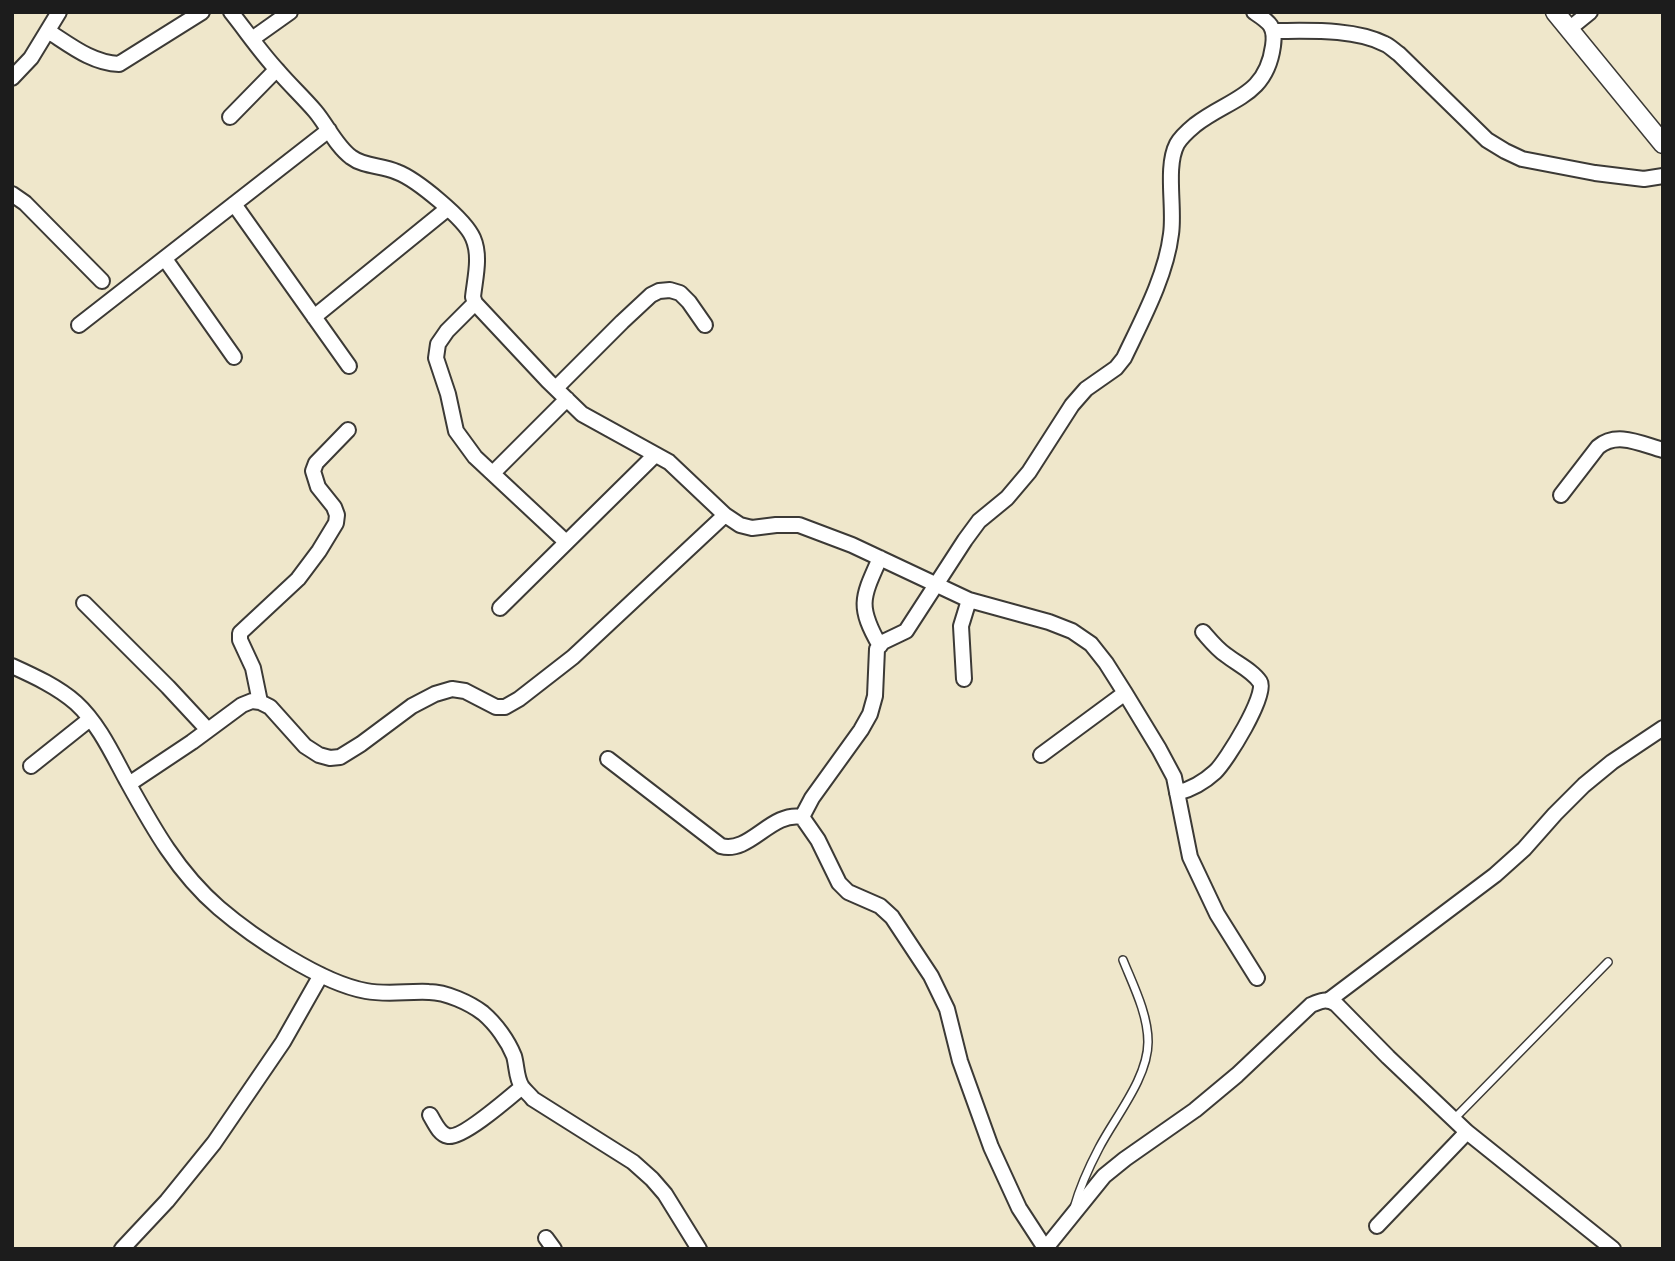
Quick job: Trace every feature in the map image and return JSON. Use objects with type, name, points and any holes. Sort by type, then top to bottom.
[{"type":"street","points":[[12,78],[31,58],[59,12]]},
{"type":"street","points":[[48,31],[89,57],[105,64],[119,64],[202,12]]},
{"type":"street","points":[[232,12],[276,70],[315,111],[350,157],[364,164],[397,172],[421,187],[463,225],[473,238],[477,257],[473,297],[475,303],[582,414],[669,463],[740,525],[752,528],[799,526],[852,545],[969,600],[1072,631],[1091,644],[1125,693],[1174,777],[1194,866],[1217,914],[1256,978]]},
{"type":"street","points":[[252,39],[290,12]]},
{"type":"street","points":[[802,817],[813,797],[862,730],[870,714],[875,696],[877,649],[883,642],[906,631],[965,540],[979,522],[1007,498],[1029,472],[1072,405],[1086,389],[1116,368],[1124,358],[1161,276],[1171,235],[1172,158],[1177,143],[1201,121],[1254,88],[1264,76],[1272,56],[1273,31],[1269,22],[1254,12]]},
{"type":"street","points":[[1555,12],[1663,144]]},
{"type":"street","points":[[1569,29],[1590,12]]},
{"type":"street","points":[[1273,31],[1340,33],[1366,37],[1386,44],[1487,140],[1522,159],[1644,179],[1663,176]]},
{"type":"street","points":[[230,117],[276,70]]},
{"type":"street","points":[[79,325],[329,130]]},
{"type":"street","points":[[12,194],[25,203],[102,281]]},
{"type":"street","points":[[234,204],[349,366]]},
{"type":"street","points":[[314,317],[447,209]]},
{"type":"street","points":[[164,259],[234,357]]},
{"type":"street","points":[[556,388],[622,322],[659,291],[680,293],[705,325]]},
{"type":"street","points":[[475,303],[438,344],[436,358],[456,431],[475,457],[566,542]]},
{"type":"street","points":[[493,473],[567,399]]},
{"type":"street","points":[[260,702],[253,668],[240,640],[240,633],[298,579],[336,523],[337,514],[334,507],[318,487],[313,471],[316,463],[348,430]]},
{"type":"street","points":[[1561,495],[1598,447],[1605,442],[1615,438],[1663,450]]},
{"type":"street","points":[[500,608],[655,455]]},
{"type":"street","points":[[129,784],[242,705],[252,701],[270,707],[305,746],[330,758],[340,757],[361,744],[412,706],[452,689],[465,691],[496,707],[505,707],[573,657],[726,515]]},
{"type":"street","points":[[880,558],[866,590],[864,608],[880,646]]},
{"type":"street","points":[[964,679],[961,626],[969,600]]},
{"type":"street","points":[[83,603],[208,730]]},
{"type":"street","points":[[1177,793],[1195,788],[1217,771],[1259,700],[1262,689],[1260,682],[1252,674],[1222,653],[1203,632]]},
{"type":"street","points":[[12,666],[58,690],[76,703],[90,719],[167,850],[188,877],[217,906],[244,928],[340,984],[366,992],[432,992],[465,1002],[485,1015],[504,1038],[513,1056],[522,1087],[533,1099],[633,1163],[652,1179],[665,1194],[699,1249]]},
{"type":"street","points":[[1041,755],[1125,693]]},
{"type":"street","points":[[31,766],[90,719]]},
{"type":"street","points":[[608,759],[721,846],[738,846],[785,818],[802,817],[818,840],[839,883],[848,892],[880,906],[892,918],[931,976],[947,1009],[960,1061],[991,1147],[1019,1208],[1045,1249],[1104,1176],[1125,1158],[1195,1110],[1237,1075],[1311,1005],[1329,1000],[1496,876],[1584,785],[1612,762],[1663,728]]},
{"type":"street","points":[[122,1249],[167,1201],[214,1143],[283,1042],[321,975]]},
{"type":"street","points":[[1329,1000],[1466,1132],[1613,1249]]},
{"type":"street","points":[[430,1115],[441,1132],[453,1136],[467,1129],[522,1087]]},
{"type":"street","points":[[1377,1226],[1466,1132]]},
{"type":"lane","points":[[1070,1218],[1098,1150],[1143,1067],[1148,1044],[1146,1024],[1123,960]]},
{"type":"lane","points":[[1454,1120],[1608,962]]}]
